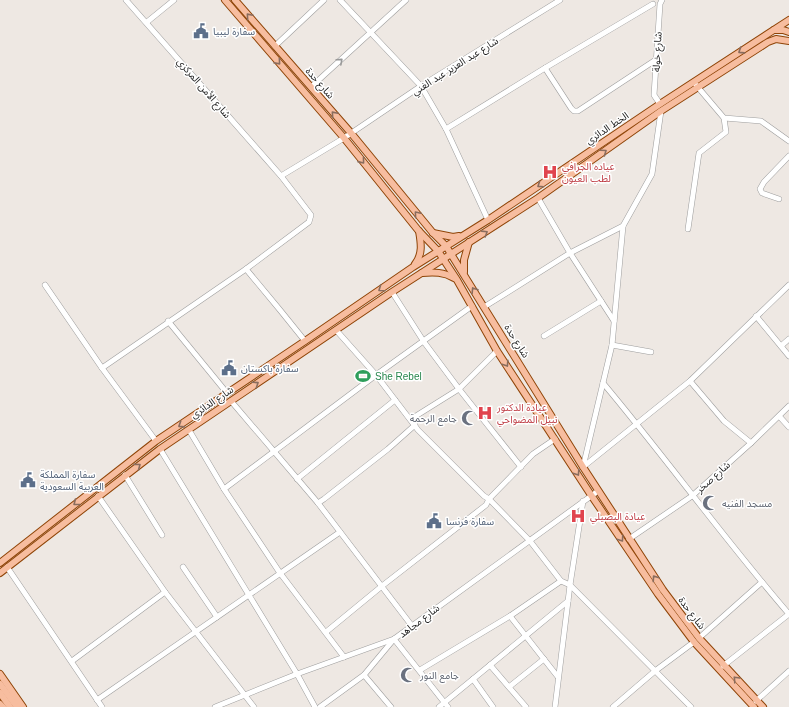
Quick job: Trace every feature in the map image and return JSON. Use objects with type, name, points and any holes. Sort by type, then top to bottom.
[{"type":"main road","name":"شارع حدة","points":[[226,0],[344,138],[418,230],[438,251],[472,306],[497,351],[658,594],[696,640],[755,704],[763,707]]},
{"type":"main road","name":"شارع حدة","points":[[235,0],[351,133],[452,254],[598,491],[696,640],[724,666],[755,704]]},
{"type":"main road","name":"الخط الدائري","points":[[438,251],[488,220],[693,82],[789,20]]},
{"type":"main road","points":[[774,30],[789,32]]},
{"type":"main road","name":"الخط الدائري","points":[[443,259],[538,198],[662,111],[768,42],[776,39],[789,41]]},
{"type":"main road","points":[[413,267],[418,260],[422,246],[418,230]]},
{"type":"main road","points":[[433,233],[453,237],[461,236]]},
{"type":"main road","points":[[464,274],[464,260],[469,242]]},
{"type":"main road","name":"شارع الدائري","points":[[0,563],[42,528],[156,441],[438,251]]},
{"type":"main road","name":"شارع الدائري","points":[[0,573],[160,449],[443,259]]},
{"type":"main road","points":[[422,273],[440,273],[448,275],[456,280]]},
{"type":"main road","points":[[156,441],[160,449]]},
{"type":"main road","points":[[42,528],[41,534],[47,537]]},
{"type":"main road","points":[[35,535],[40,536],[41,540],[39,543]]},
{"type":"main road","points":[[0,674],[23,707]]},
{"type":"main road","points":[[0,684],[17,707]]},
{"type":"main road","points":[[0,693],[10,707]]},
{"type":"street","name":"شارع الأمن المركزي","points":[[126,0],[147,22],[281,176],[311,215],[309,222],[246,268]]},
{"type":"street","points":[[147,22],[174,0]]},
{"type":"street","points":[[275,46],[324,0]]},
{"type":"street","points":[[340,0],[421,86],[446,129],[488,220]]},
{"type":"street","points":[[311,88],[406,0]]},
{"type":"street","name":"شارع عبد العزيز عبد الغني","points":[[281,176],[344,138],[421,86],[560,0]]},
{"type":"street","points":[[446,129],[652,2],[661,2]]},
{"type":"street","name":"شارع خولة","points":[[660,104],[654,95],[661,2]]},
{"type":"street","points":[[546,68],[571,108],[574,111],[578,111],[657,59]]},
{"type":"street","points":[[688,229],[699,153],[726,132],[724,118],[699,87],[693,82]]},
{"type":"street","points":[[583,467],[612,345],[623,226],[652,174],[662,111]]},
{"type":"street","points":[[724,118],[761,121],[789,141]]},
{"type":"street","points":[[779,199],[762,193],[760,190],[764,182],[789,156]]},
{"type":"street","points":[[538,198],[570,253],[614,322]]},
{"type":"street","points":[[484,307],[570,253],[623,226]]},
{"type":"street","points":[[102,368],[246,268],[305,342]]},
{"type":"street","points":[[583,467],[690,381],[789,284]]},
{"type":"street","points":[[45,285],[102,368],[156,441]]},
{"type":"street","points":[[392,292],[424,342],[521,467]]},
{"type":"street","points":[[544,336],[601,301]]},
{"type":"street","points":[[224,489],[376,375],[424,342],[472,306]]},
{"type":"street","points":[[756,316],[789,356]]},
{"type":"street","points":[[168,321],[227,393]]},
{"type":"street","points":[[336,330],[376,375],[415,425],[530,541],[562,581],[570,585],[690,707]]},
{"type":"street","points":[[781,346],[789,339]]},
{"type":"street","points":[[612,345],[651,352]]},
{"type":"street","points":[[411,419],[459,389],[497,351]]},
{"type":"street","points":[[690,381],[724,421],[751,443]]},
{"type":"street","points":[[603,383],[638,424],[692,496],[789,614],[724,666]]},
{"type":"street","points":[[297,479],[395,400]]},
{"type":"street","points":[[231,401],[318,503],[412,626]]},
{"type":"street","name":"شارع صخر","points":[[629,539],[692,496],[751,443],[789,406]]},
{"type":"street","points":[[780,416],[789,427]]},
{"type":"street","points":[[318,503],[388,449],[415,425]]},
{"type":"street","points":[[189,430],[224,489],[280,573],[344,657]]},
{"type":"street","points":[[326,632],[382,586],[486,505],[489,499],[533,454],[555,439]]},
{"type":"street","points":[[160,449],[249,594],[315,707]]},
{"type":"street","points":[[125,475],[162,536]]},
{"type":"street","name":"شارع مجاهد","points":[[215,707],[297,674],[394,639],[598,491]]},
{"type":"street","points":[[98,496],[165,592],[254,707]]},
{"type":"street","points":[[555,707],[570,585],[583,501]]},
{"type":"street","points":[[97,700],[340,532]]},
{"type":"street","points":[[7,567],[102,707]]},
{"type":"street","points":[[183,567],[218,617]]},
{"type":"street","points":[[420,670],[510,616],[562,581]]},
{"type":"street","points":[[613,707],[655,670],[696,640],[762,582]]},
{"type":"street","points":[[72,661],[165,592]]},
{"type":"street","points":[[438,707],[568,601]]},
{"type":"street","points":[[510,616],[558,677]]},
{"type":"street","points":[[320,707],[364,675],[394,639],[448,707]]},
{"type":"street","points":[[510,688],[544,659]]},
{"type":"street","points":[[490,665],[526,707]]},
{"type":"street","points":[[755,704],[789,671]]},
{"type":"street","points":[[364,675],[391,707]]},
{"type":"street","points":[[473,679],[493,707]]},
{"type":"place","name":"سفارة ليبيا","points":[[201,31]]},
{"type":"place","name":"عياده الجرافي لطب العيون","points":[[550,172]]},
{"type":"place","name":"سفارة باكستان","points":[[229,368]]},
{"type":"place","name":"She Rebel","points":[[363,376]]},
{"type":"place","name":"عيادة الدكتور نبيل المضواحي","points":[[485,413]]},
{"type":"place","name":"جامع الرحمة","points":[[469,418]]},
{"type":"place","name":"سفارة المملكة العربية السعودية","points":[[28,480]]},
{"type":"place","name":"مسجد الفنيه","points":[[710,503]]},
{"type":"place","name":"عيادة البصيلي","points":[[578,516]]},
{"type":"place","name":"سفارة فرنسا","points":[[434,521]]},
{"type":"place","name":"جامع النور","points":[[408,675]]}]
